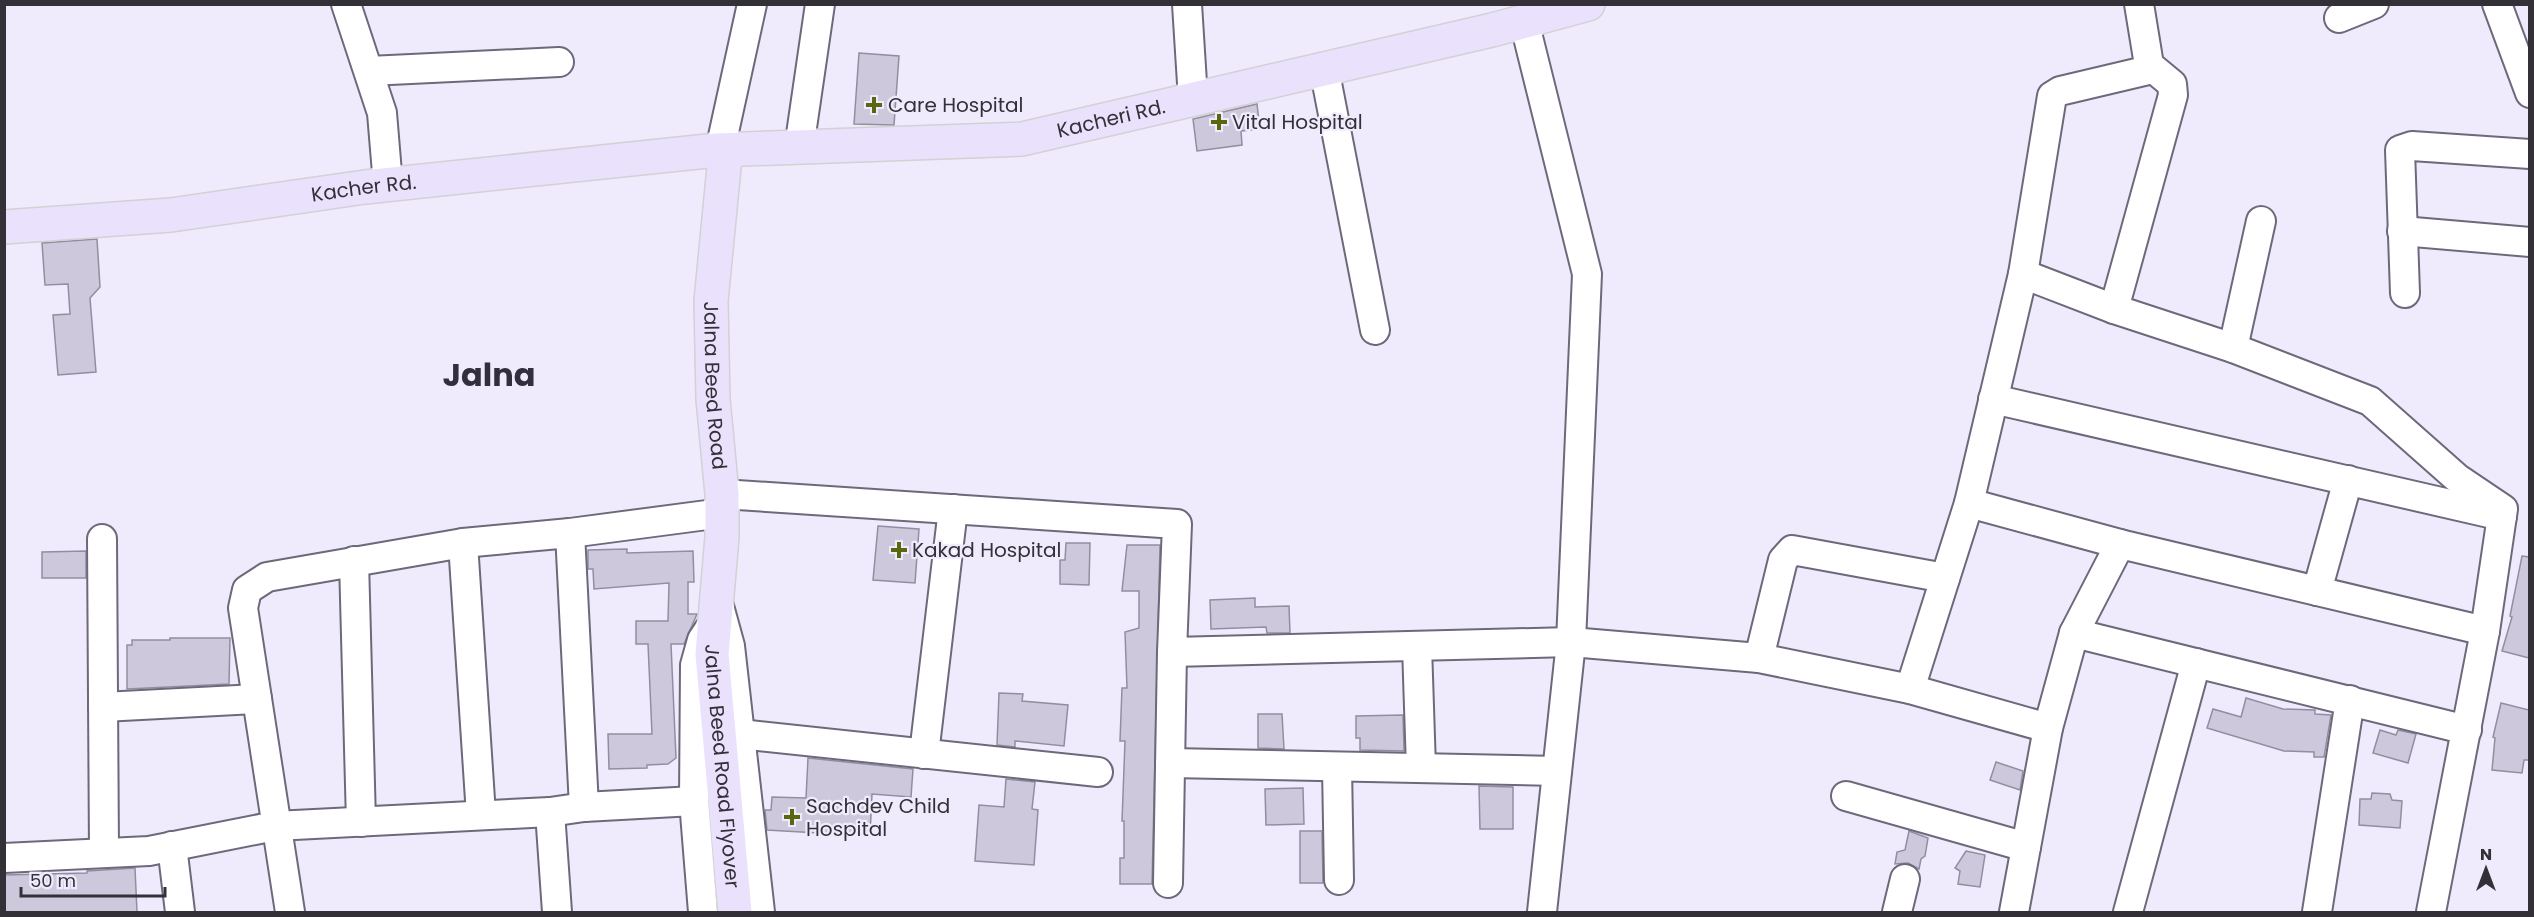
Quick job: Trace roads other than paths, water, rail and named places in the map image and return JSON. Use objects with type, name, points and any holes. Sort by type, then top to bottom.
[{"type":"main road","name":"Kacheri Rd.","points":[[721,151],[1022,139],[1492,30],[1574,6]]},
{"type":"main road","name":"Kacher Rd.","points":[[4,226],[171,215],[388,185],[721,151]]},
{"type":"main road","name":"Jalna Beed Road","points":[[716,610],[722,503],[712,399],[711,301],[725,157],[721,151]]},
{"type":"main road","name":"Jalna Beed Road Flyover","points":[[716,610],[712,654],[735,912]]},
{"type":"street","points":[[346,4],[349,21],[369,71],[382,113],[388,185]]},
{"type":"street","points":[[721,151],[752,4]]},
{"type":"street","points":[[799,148],[820,4]]},
{"type":"street","points":[[1187,4],[1193,99]]},
{"type":"street","points":[[2114,309],[2174,95],[2172,84],[2149,60],[2139,4]]},
{"type":"street","points":[[2339,18],[2374,4]]},
{"type":"street","points":[[2497,4],[2529,93]]},
{"type":"street","points":[[1524,21],[1584,262],[1571,642],[1542,912]]},
{"type":"street","points":[[1910,689],[1970,503],[2023,274],[2052,96],[2060,91],[2149,60]]},
{"type":"street","points":[[369,71],[559,63]]},
{"type":"street","points":[[1324,68],[1375,330]]},
{"type":"street","points":[[2405,293],[2399,156],[2404,147],[2529,154]]},
{"type":"street","points":[[2233,348],[2261,221]]},
{"type":"street","points":[[2402,231],[2529,242]]},
{"type":"street","points":[[2023,274],[2114,309],[2233,348],[2370,401],[2457,478],[2503,509],[2485,631],[2432,912]]},
{"type":"street","points":[[1993,399],[2502,516]]},
{"type":"street","points":[[2317,591],[2348,480]]},
{"type":"street","points":[[290,912],[243,608],[247,590],[267,577],[354,561],[463,543],[570,533],[722,503],[952,509],[1177,524],[1168,883]]},
{"type":"street","points":[[1970,503],[2120,544],[2485,631]]},
{"type":"street","points":[[924,754],[952,509]]},
{"type":"street","points":[[570,533],[584,807]]},
{"type":"street","points":[[102,539],[104,853]]},
{"type":"street","points":[[463,543],[481,815]]},
{"type":"street","points":[[2014,912],[2048,728],[2074,633],[2120,544]]},
{"type":"street","points":[[1759,658],[1783,560],[1792,550],[1945,578]]},
{"type":"street","points":[[354,561],[361,822]]},
{"type":"street","points":[[716,610],[728,633],[760,912]]},
{"type":"street","points":[[703,912],[694,801],[695,665],[702,640],[716,610]]},
{"type":"street","points":[[2074,633],[2467,730]]},
{"type":"street","points":[[1172,652],[1571,642],[1759,658],[1910,689],[2048,728]]},
{"type":"street","points":[[1417,646],[1421,768]]},
{"type":"street","points":[[2128,912],[2196,663]]},
{"type":"street","points":[[103,707],[257,699]]},
{"type":"street","points":[[2317,912],[2350,700]]},
{"type":"street","points":[[740,734],[1098,772]]},
{"type":"street","points":[[1170,763],[1557,771]]},
{"type":"street","points":[[1337,767],[1339,880]]},
{"type":"street","points":[[1846,796],[2026,847]]},
{"type":"street","points":[[4,858],[104,853],[172,846],[275,826],[550,812],[584,807],[694,801]]},
{"type":"street","points":[[550,812],[557,912]]},
{"type":"street","points":[[172,846],[180,912]]},
{"type":"street","points":[[1898,912],[1905,879]]},
{"type":"place","name":"Care Hospital","points":[[874,105]]},
{"type":"place","name":"Vital Hospital","points":[[1219,122]]},
{"type":"place","name":"Kakad Hospital","points":[[899,550]]},
{"type":"place","name":"Sachdev Child Hospital","points":[[792,817]]},
{"type":"district","name":"Jalna","points":[[489,374]]}]
